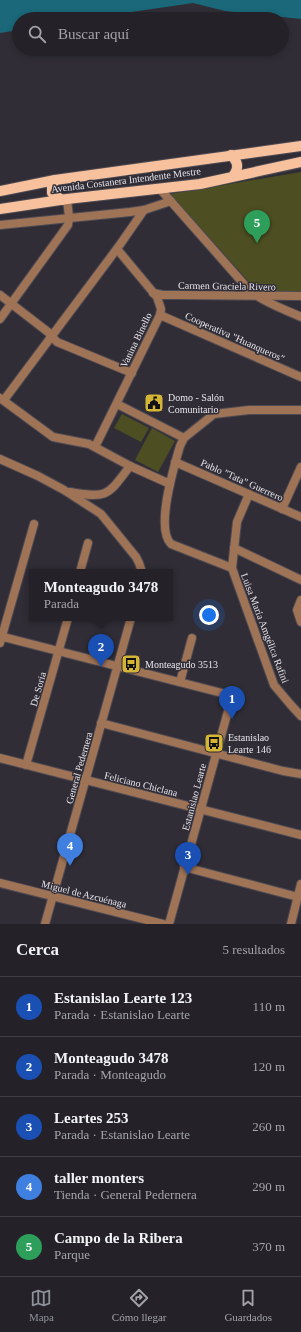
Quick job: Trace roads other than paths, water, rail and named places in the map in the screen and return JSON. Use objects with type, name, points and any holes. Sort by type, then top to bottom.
[{"type":"main road","name":"Avenida Costanera Intendente Mestre","points":[[0,191],[55,180],[301,146]]},
{"type":"main road","points":[[231,155],[237,162],[238,167],[234,176]]},
{"type":"main road","name":"Avenida Costanera Intendente Mestre","points":[[0,209],[200,184],[301,162]]},
{"type":"main road","points":[[55,180],[52,184],[52,193],[64,200]]},
{"type":"street","points":[[160,189],[250,291],[257,296],[301,316]]},
{"type":"street","points":[[0,319],[66,228],[69,217],[64,200]]},
{"type":"street","points":[[0,233],[2,224],[130,212],[144,210],[171,201]]},
{"type":"street","points":[[144,210],[117,249],[2,399],[53,437],[89,444],[130,466],[170,484]]},
{"type":"street","points":[[130,212],[135,215],[137,222]]},
{"type":"street","name":"Vanina Binello","points":[[95,447],[161,312],[159,301],[117,249]]},
{"type":"street","name":"Carmen Graciela Rivero","points":[[153,293],[172,295],[301,296]]},
{"type":"street","points":[[0,295],[48,332],[57,342],[62,345],[132,373]]},
{"type":"street","points":[[161,312],[165,302],[172,295]]},
{"type":"street","points":[[286,296],[283,302],[287,310]]},
{"type":"street","name":"Cooperativa \"Huanqueros\"","points":[[161,312],[301,377]]},
{"type":"street","points":[[117,404],[184,438]]},
{"type":"street","points":[[232,568],[171,544],[168,540],[165,532],[165,515],[170,484],[180,446],[184,438],[210,417],[219,412],[259,409],[301,410]]},
{"type":"street","points":[[0,459],[38,476],[64,490],[101,514],[136,557],[141,569]]},
{"type":"street","name":"Pablo \"Tata\" Guerrero","points":[[176,462],[301,517]]},
{"type":"street","points":[[64,490],[87,495],[106,493],[113,488],[130,466]]},
{"type":"street","points":[[282,509],[301,467]]},
{"type":"street","name":"Luisa María Amgélica Rafini","points":[[249,494],[239,516],[232,568],[274,685],[301,716]]},
{"type":"street","points":[[34,524],[1,639],[180,682],[192,638]]},
{"type":"street","points":[[81,569],[88,543]]},
{"type":"street","points":[[234,548],[301,580]]},
{"type":"street","points":[[301,600],[297,610],[301,622]]},
{"type":"street","name":"De Soria","points":[[26,765],[67,621]]},
{"type":"street","name":"General Pedernera","points":[[45,924],[130,621]]},
{"type":"street","name":"Estanislao Learte","points":[[169,924],[230,704],[229,699],[222,693],[180,682]]},
{"type":"street","points":[[102,724],[283,771],[301,774]]},
{"type":"street","name":"Feliciano Chiclana","points":[[0,758],[301,835]]},
{"type":"street","points":[[184,867],[298,897]]},
{"type":"street","name":"Miguel de Azcuénaga","points":[[0,883],[163,924]]},
{"type":"street","points":[[291,924],[301,884]]},
{"type":"water","points":[[0,0],[301,0],[301,19],[289,18],[289,12],[234,12],[193,3],[132,12],[12,12],[12,31],[0,33]]},
{"type":"place","name":"Campo de la Ribera","points":[[257,243]]},
{"type":"place","name":"Domo - Salón Comunitario","points":[[154,403]]},
{"type":"place","name":"Monteagudo 3513","points":[[131,664]]},
{"type":"place","name":"Monteagudo 3478","points":[[101,667]]},
{"type":"place","name":"Estanislao Learte 123","points":[[232,719]]},
{"type":"place","name":"Estanislao Learte 146","points":[[214,743]]},
{"type":"place","name":"taller monters","points":[[70,866]]},
{"type":"place","name":"Leartes 253","points":[[188,875]]}]
